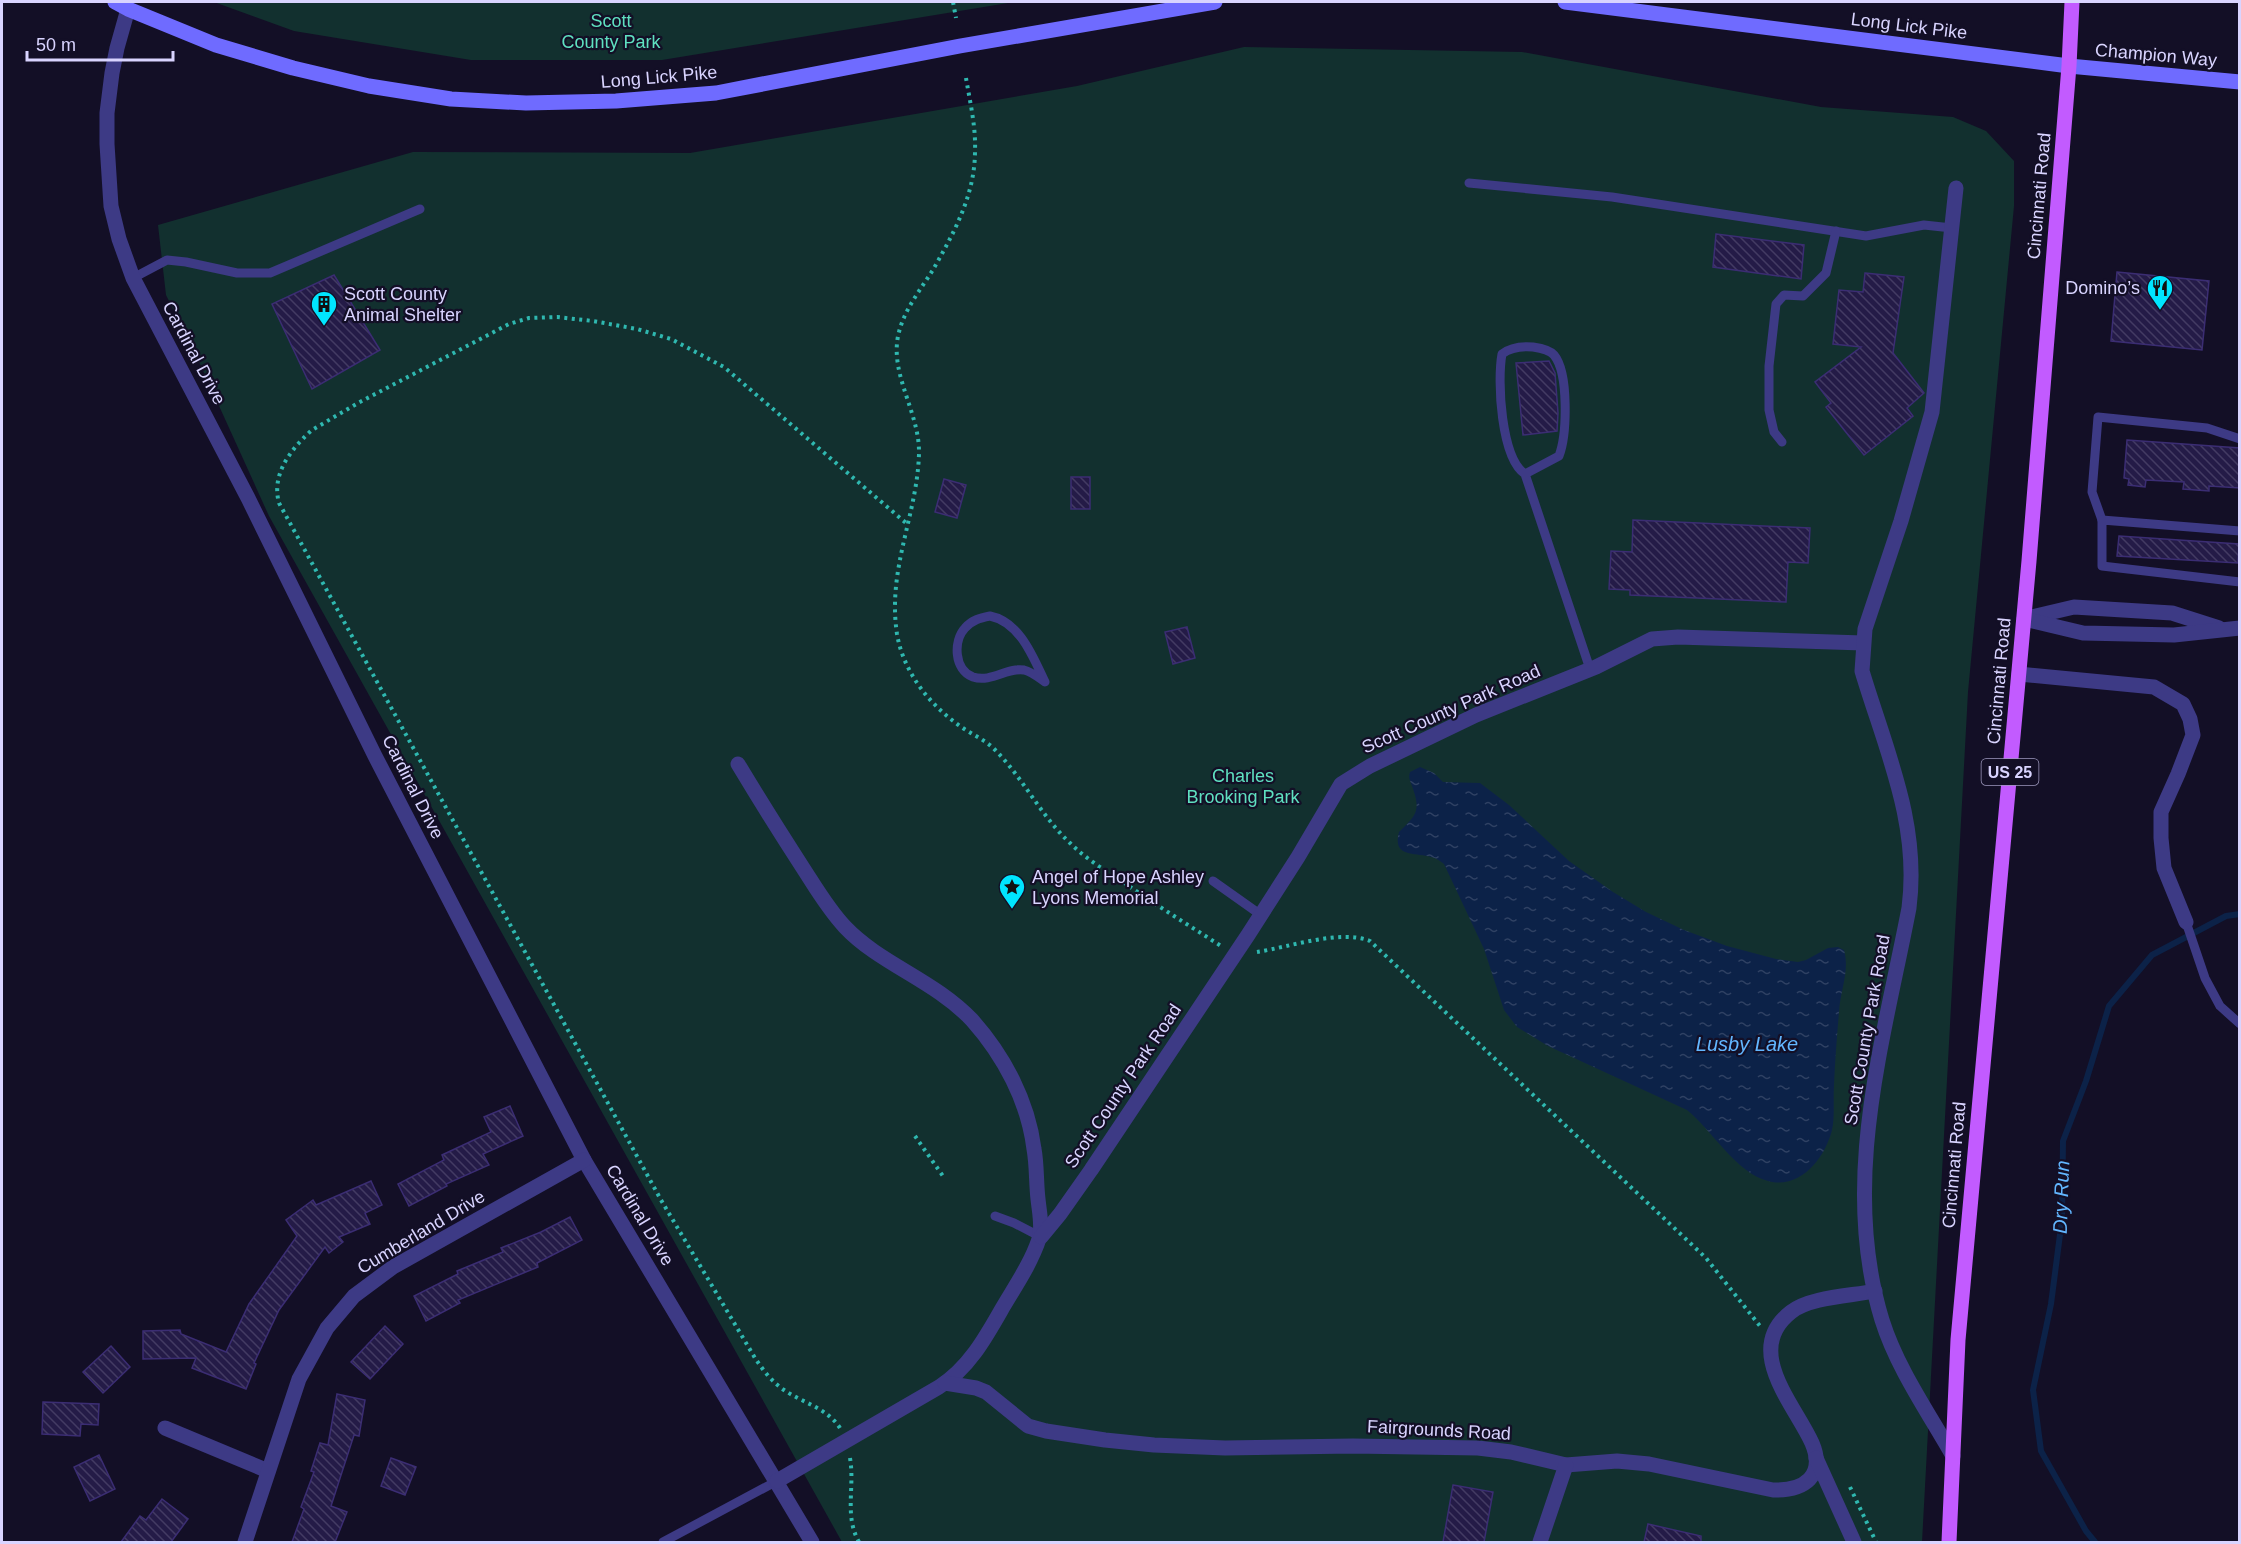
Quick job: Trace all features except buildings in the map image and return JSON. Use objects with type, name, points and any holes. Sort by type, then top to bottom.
[{"type":"main road","name":"Long Lick Pike","points":[[125,4],[216,45],[304,71],[369,86],[451,99],[526,103],[616,101],[716,93],[960,46],[1215,2]]},
{"type":"main road","name":"Long Lick Pike","points":[[1565,2],[2069,66]]},
{"type":"main road","name":"Cincinnati Road","points":[[1949,1542],[1958,1340],[2024,619],[2069,66],[2072,2]]},
{"type":"main road","name":"Champion Way","points":[[2069,66],[2240,82]]},
{"type":"street","name":"Cardinal Drive","points":[[125,4],[112,73],[107,113],[107,144],[111,206],[119,239],[133,278],[248,498],[375,756],[584,1160],[812,1542]]},
{"type":"street","name":"Scott County Park Road","points":[[1953,1456],[1901,1364],[1882,1321],[1871,1274],[1865,1226],[1866,1150],[1875,1079],[1909,908],[1912,856],[1901,796],[1862,671],[1863,643],[1871,610],[1901,521],[1932,412],[1956,188]]},
{"type":"street","points":[[2024,619],[2074,607],[2172,613],[2232,629]]},
{"type":"street","points":[[2024,619],[2083,633],[2174,635],[2232,629]]},
{"type":"street","name":"Scott County Park Road","points":[[945,1383],[972,1357],[1025,1269],[1041,1237],[1091,1170],[1237,952],[1298,857],[1341,784],[1370,765],[1426,737],[1590,669],[1652,639],[1678,637],[1863,643]]},
{"type":"street","points":[[2019,674],[2154,687],[2183,704],[2190,719],[2193,735],[2161,812],[2161,838],[2164,868],[2186,922]]},
{"type":"street","points":[[738,764],[819,893],[845,927],[859,940],[925,981],[957,1006],[985,1036],[997,1053],[1017,1089],[1030,1128],[1036,1168],[1041,1237]]},
{"type":"street","name":"Cumberland Drive","points":[[244,1541],[299,1379],[327,1328],[354,1296],[393,1267],[584,1160]]},
{"type":"street","points":[[1854,1542],[1806,1432],[1777,1379],[1772,1364],[1772,1342],[1781,1322],[1791,1311],[1804,1305],[1875,1291]]},
{"type":"street","points":[[777,1481],[945,1383]]},
{"type":"street","name":"Fairgrounds Road","points":[[945,1383],[986,1392],[1028,1426],[1105,1440],[1154,1445],[1225,1448],[1353,1446],[1478,1448],[1512,1452],[1566,1465],[1603,1461],[1633,1462],[1773,1490],[1795,1489],[1809,1480],[1814,1473],[1816,1458]]},
{"type":"street","points":[[165,1428],[268,1471]]},
{"type":"street","points":[[1540,1542],[1566,1465]]},
{"type":"lane","points":[[1469,183],[1612,197],[1866,236],[1924,225],[1952,228]]},
{"type":"lane","points":[[133,278],[167,260],[237,273],[270,273],[420,209]]},
{"type":"lane","points":[[1782,442],[1773,432],[1769,410],[1769,366],[1776,304],[1784,295],[1803,296],[1826,273],[1836,231]]},
{"type":"lane","points":[[1525,474],[1559,456],[1563,445],[1565,416],[1562,367],[1553,353],[1531,347],[1508,349],[1502,354],[1501,408],[1510,453],[1516,466],[1525,474],[1590,669]]},
{"type":"lane","points":[[2240,439],[2207,428],[2098,417],[2092,492],[2102,520],[2102,566],[2240,582]]},
{"type":"lane","points":[[2102,520],[2240,531]]},
{"type":"lane","points":[[990,616],[1007,622],[1025,645],[1045,682],[1025,670],[984,678],[973,676],[960,664],[959,637],[971,622],[990,616]]},
{"type":"lane","points":[[1213,881],[1261,915]]},
{"type":"lane","points":[[2186,922],[2205,978],[2220,1006],[2240,1024]]},
{"type":"lane","points":[[995,1216],[1041,1237]]},
{"type":"lane","points":[[663,1542],[777,1481]]},
{"type":"path","points":[[953,2],[956,18]]},
{"type":"path","points":[[966,78],[975,153],[968,200],[950,240],[902,323],[896,348],[905,390],[916,424],[919,447],[916,488],[906,523],[895,592],[898,637],[903,655],[914,678],[928,698],[950,719],[990,746],[1020,780],[1051,824],[1072,845],[1107,872],[1226,949],[1237,952],[1257,952],[1344,936],[1359,936],[1370,941],[1706,1258],[1772,1342]]},
{"type":"path","points":[[859,1542],[851,1524],[851,1467],[847,1442],[831,1416],[785,1391],[754,1358],[661,1200],[279,503],[277,482],[280,471],[297,444],[312,430],[492,332],[529,318],[556,316],[637,329],[671,339],[724,367],[906,523]]},
{"type":"path","points":[[915,1136],[945,1179]]},
{"type":"path","points":[[1848,1484],[1876,1542]]},
{"type":"green space","name":"Scott County Park","points":[[214,2],[1008,3],[662,60],[471,60],[294,31]]},
{"type":"green space","name":"Charles Brooking Park","points":[[1244,47],[1522,52],[1821,107],[1953,117],[1986,131],[2014,161],[2014,206],[1968,692],[1922,1542],[842,1542],[269,516],[166,295],[158,225],[413,152],[690,153],[1077,86]]},
{"type":"water","name":"Lusby Lake","points":[[1420,767],[1434,773],[1443,782],[1480,783],[1509,805],[1569,861],[1646,912],[1684,930],[1727,946],[1776,959],[1798,962],[1828,948],[1838,947],[1844,950],[1846,966],[1838,1021],[1833,1125],[1824,1151],[1809,1169],[1791,1181],[1780,1183],[1756,1176],[1735,1160],[1687,1110],[1548,1046],[1517,1027],[1504,1010],[1484,949],[1444,864],[1433,857],[1406,852],[1399,846],[1399,832],[1410,821],[1417,807],[1409,774]]},
{"type":"waterway","name":"Dry Run","points":[[2095,1542],[2086,1531],[2041,1451],[2033,1390],[2051,1304],[2062,1219],[2063,1141],[2086,1081],[2109,1006],[2152,955],[2226,916],[2240,914]]},
{"type":"place","name":"Domino’s","points":[[2160,311]]},
{"type":"place","name":"Scott County Animal Shelter","points":[[324,327]]},
{"type":"place","name":"Angel of Hope Ashley Lyons Memorial","points":[[1012,910]]}]
